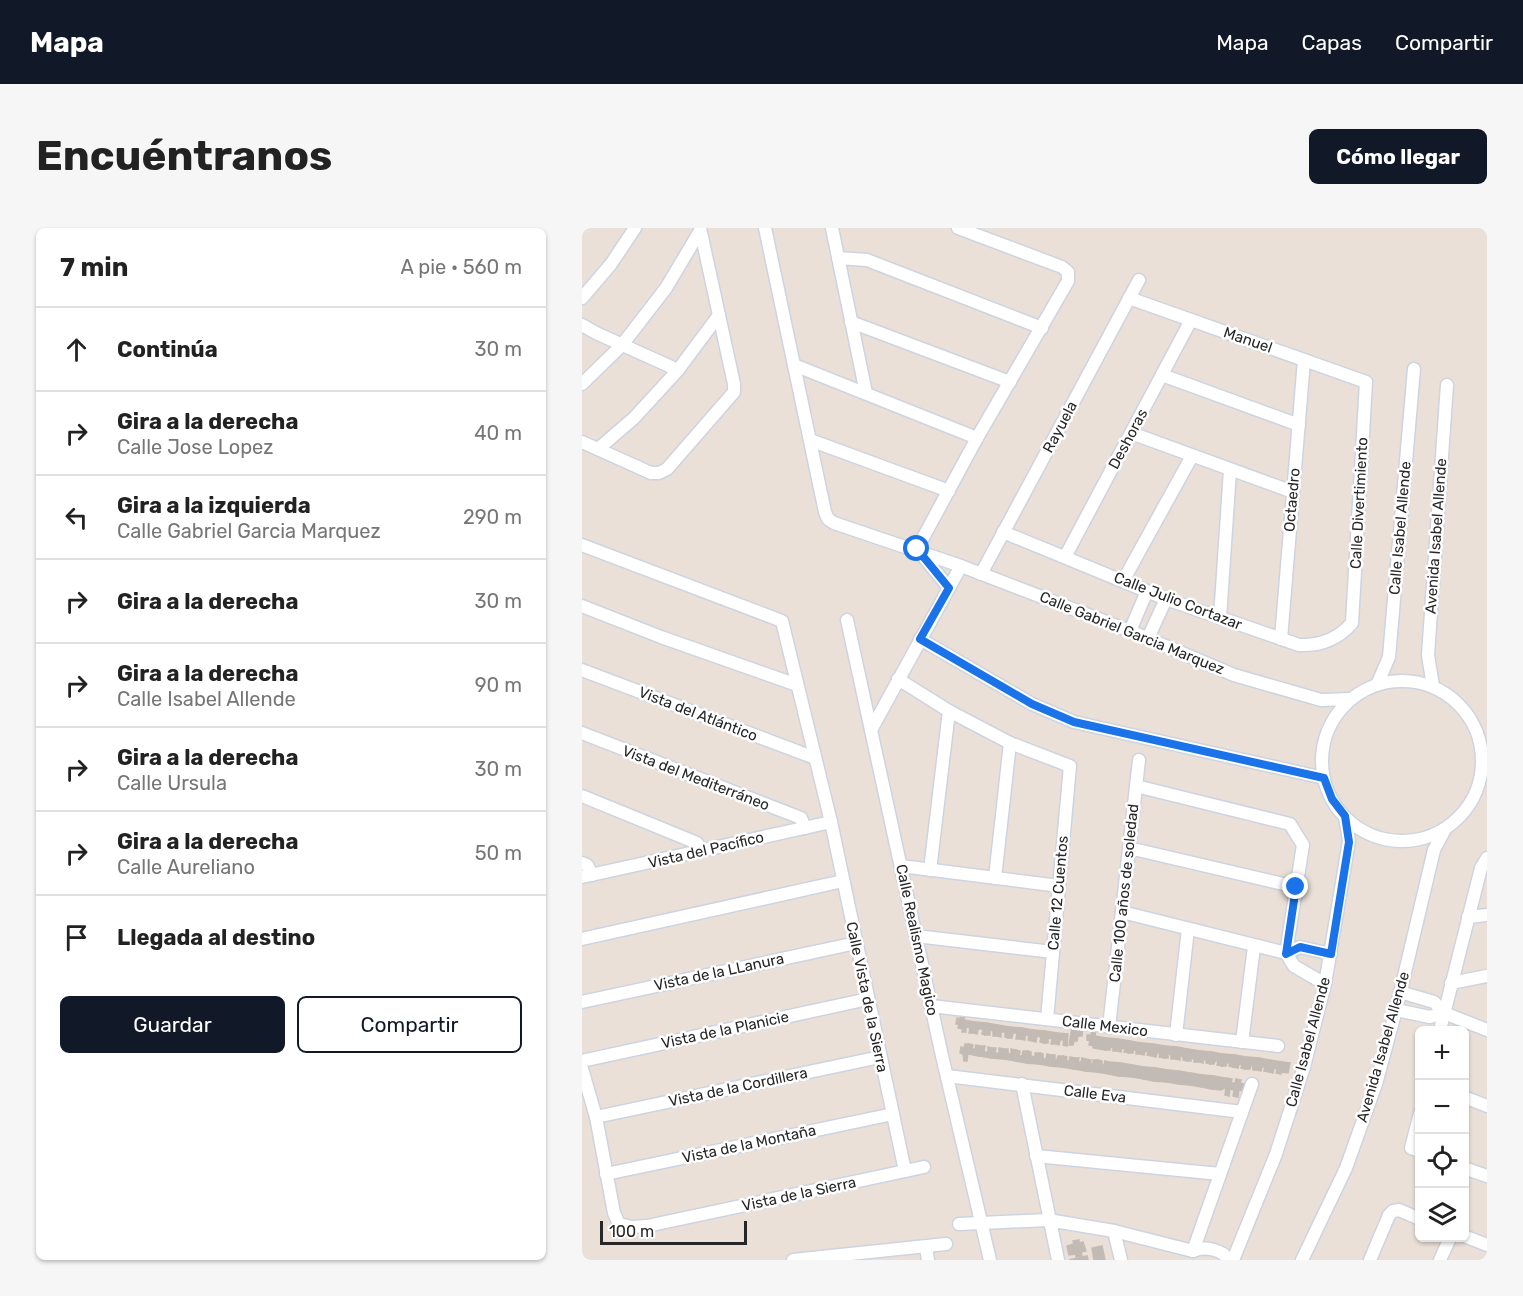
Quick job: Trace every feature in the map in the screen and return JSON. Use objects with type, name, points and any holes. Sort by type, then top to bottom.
[{"type":"street","points":[[582,298],[611,264],[635,228]]},
{"type":"street","points":[[765,228],[810,440],[949,491]]},
{"type":"street","points":[[832,228],[866,393]]},
{"type":"street","points":[[949,588],[917,549],[977,438],[1068,281],[1068,272],[1062,267],[958,228]]},
{"type":"street","points":[[582,442],[651,473],[659,473],[667,469],[734,392],[700,230]]},
{"type":"street","points":[[582,384],[622,345],[666,288],[700,230]]},
{"type":"street","points":[[838,258],[867,260],[1042,328]]},
{"type":"street","name":"Rayuela","points":[[981,574],[1139,280]]},
{"type":"street","name":"Manuel","points":[[1129,298],[1366,382]]},
{"type":"street","points":[[598,449],[634,418],[678,370],[719,315]]},
{"type":"street","name":"Deshoras","points":[[1065,557],[1191,320]]},
{"type":"street","points":[[851,322],[1010,382]]},
{"type":"street","points":[[582,325],[678,370]]},
{"type":"street","name":"Octaedro","points":[[1281,639],[1304,360]]},
{"type":"street","points":[[794,365],[977,438]]},
{"type":"street","name":"Calle Isabel Allende","points":[[1377,685],[1389,657],[1414,369]]},
{"type":"street","points":[[1162,375],[1299,425]]},
{"type":"street","name":"Calle Divertimiento","points":[[1352,623],[1366,382]]},
{"type":"street","name":"Avenida Isabel Allende","points":[[1433,687],[1428,655],[1447,384]]},
{"type":"street","points":[[1131,434],[1293,492]]},
{"type":"street","name":"Calle Gabriel Garcia Marquez","points":[[810,440],[825,512],[828,519],[834,523],[917,549],[1148,638],[1234,675],[1321,700],[1351,699]]},
{"type":"street","points":[[1123,581],[1192,456]]},
{"type":"street","points":[[1220,618],[1230,470]]},
{"type":"street","name":"Calle Julio Cortazar","points":[[1003,532],[1166,599],[1299,645],[1313,646],[1343,634],[1352,623]]},
{"type":"street","name":"Calle Vista de la Sierra","points":[[582,544],[782,621],[831,822],[905,1171]]},
{"type":"street","points":[[871,730],[961,566]]},
{"type":"street","points":[[1130,631],[1147,591]]},
{"type":"street","points":[[1148,638],[1166,599]]},
{"type":"street","points":[[582,606],[660,637],[797,685]]},
{"type":"street","name":"Calle Realismo Magico","points":[[846,620],[931,1006],[990,1260]]},
{"type":"street","points":[[920,639],[1032,704],[1074,722],[1324,778]]},
{"type":"street","name":"Vista del Atlántico","points":[[582,670],[815,758]]},
{"type":"street","points":[[898,679],[949,711],[1010,743],[995,878]]},
{"type":"street","points":[[1390,681],[1412,681],[1433,687],[1452,698],[1467,713],[1478,733],[1482,754],[1481,776],[1474,796],[1461,815],[1445,829],[1425,838],[1404,841],[1382,838],[1362,830],[1345,816],[1332,799],[1324,778],[1323,756],[1327,735],[1336,715],[1351,699],[1370,687],[1390,681]]},
{"type":"street","points":[[930,870],[949,711]]},
{"type":"street","name":"Vista del Mediterráneo","points":[[582,733],[801,818],[805,828]]},
{"type":"street","name":"Calle 12 Cuentos","points":[[1010,743],[1070,766],[1047,1020]]},
{"type":"street","name":"Calle 100 años de soledad","points":[[1109,1027],[1139,760]]},
{"type":"street","points":[[1136,786],[1290,824],[1303,845],[1286,954],[1294,966],[1325,984]]},
{"type":"street","points":[[582,796],[697,843],[701,851]]},
{"type":"street","name":"Calle Isabel Allende","points":[[1231,1260],[1276,1154],[1304,1066],[1331,954],[1349,842],[1345,816]]},
{"type":"street","name":"Vista del Pacífico","points":[[587,876],[831,822]]},
{"type":"street","name":"Avenida Isabel Allende","points":[[1302,1260],[1346,1167],[1376,1084],[1434,850],[1445,829]]},
{"type":"street","points":[[1129,848],[1296,887]]},
{"type":"street","points":[[1441,1026],[1480,868],[1487,858]]},
{"type":"street","points":[[582,863],[588,865],[587,876]]},
{"type":"street","points":[[901,866],[1059,886]]},
{"type":"street","points":[[582,939],[843,881]]},
{"type":"street","points":[[1122,912],[1286,954],[1300,947],[1331,954]]},
{"type":"street","points":[[1468,917],[1487,915]]},
{"type":"street","points":[[1176,1035],[1188,930]]},
{"type":"street","points":[[916,936],[1053,952]]},
{"type":"street","name":"Vista de la LLanura","points":[[582,1002],[856,943]]},
{"type":"street","points":[[1242,1042],[1254,947]]},
{"type":"street","points":[[1450,983],[1487,976]]},
{"type":"street","points":[[1400,992],[1434,1002],[1444,1013],[1487,1030]]},
{"type":"street","name":"Vista de la Planicie","points":[[582,1061],[868,999]]},
{"type":"street","name":"Calle Mexico","points":[[931,1006],[1278,1046]]},
{"type":"street","points":[[1396,1010],[1430,1017],[1444,1013]]},
{"type":"street","name":"Vista de la Cordillera","points":[[596,1117],[880,1057]]},
{"type":"street","name":"Vista de la Sierra","points":[[582,1069],[596,1117],[606,1174],[619,1224],[632,1227],[647,1226],[924,1167]]},
{"type":"street","name":"Calle Eva","points":[[947,1076],[1242,1112]]},
{"type":"street","points":[[1022,1084],[1058,1260]]},
{"type":"street","points":[[1196,1255],[1220,1174],[1252,1084]]},
{"type":"street","points":[[1469,1100],[1487,1106]]},
{"type":"street","name":"Vista de la Montaña","points":[[606,1174],[892,1114]]},
{"type":"street","points":[[1415,1130],[1411,1148],[1415,1150]]},
{"type":"street","points":[[1036,1156],[1220,1174]]},
{"type":"street","points":[[1469,1170],[1487,1176]]},
{"type":"street","points":[[1370,1260],[1393,1210],[1399,1210],[1415,1217]]},
{"type":"street","points":[[959,1224],[1048,1220],[1114,1231],[1196,1255]]},
{"type":"street","points":[[1114,1231],[1120,1260]]},
{"type":"street","points":[[1469,1238],[1487,1245]]},
{"type":"street","points":[[1440,1260],[1448,1242]]},
{"type":"street","points":[[793,1260],[927,1254],[946,1245]]},
{"type":"street","points":[[1196,1255],[1206,1248],[1231,1260]]},
{"type":"building","points":[[961,1012],[965,1012],[963,1029],[958,1028],[959,1024],[956,1024]]},
{"type":"building","points":[[964,1020],[975,1022],[974,1033],[969,1033],[970,1028],[966,1027],[966,1032],[962,1032]]},
{"type":"building","points":[[975,1022],[987,1023],[985,1035],[982,1034],[983,1029],[978,1029],[977,1034],[974,1033]]},
{"type":"building","points":[[987,1023],[998,1025],[997,1036],[993,1036],[993,1031],[990,1030],[990,1035],[985,1035]]},
{"type":"building","points":[[998,1025],[1010,1027],[1008,1038],[1005,1037],[1005,1032],[1001,1032],[1001,1037],[997,1036]]},
{"type":"building","points":[[1010,1027],[1022,1028],[1020,1039],[1016,1039],[1017,1033],[1013,1033],[1012,1038],[1008,1038]]},
{"type":"building","points":[[1072,1027],[1083,1027],[1082,1036],[1078,1036],[1073,1045],[1069,1045]]},
{"type":"building","points":[[1022,1028],[1034,1030],[1032,1041],[1028,1040],[1029,1036],[1025,1035],[1025,1040],[1020,1039]]},
{"type":"building","points":[[1092,1028],[1096,1028],[1094,1046],[1089,1045],[1090,1041],[1087,1040],[1087,1035],[1091,1035]]},
{"type":"building","points":[[1034,1030],[1045,1031],[1044,1043],[1040,1042],[1041,1037],[1037,1036],[1036,1042],[1032,1041]]},
{"type":"building","points":[[1045,1031],[1057,1033],[1056,1044],[1051,1044],[1052,1039],[1048,1038],[1048,1043],[1044,1043]]},
{"type":"building","points":[[1057,1033],[1068,1034],[1067,1046],[1063,1045],[1064,1040],[1060,1040],[1059,1045],[1056,1044]]},
{"type":"building","points":[[1095,1036],[1107,1038],[1105,1050],[1093,1048]]},
{"type":"building","points":[[1107,1038],[1118,1039],[1117,1051],[1113,1051],[1110,1047],[1110,1050],[1105,1050]]},
{"type":"building","points":[[1118,1039],[1130,1041],[1129,1053],[1124,1052],[1125,1049],[1122,1048],[1121,1052],[1117,1051]]},
{"type":"building","points":[[1130,1041],[1142,1043],[1140,1054],[1136,1054],[1136,1050],[1129,1053]]},
{"type":"building","points":[[1142,1043],[1153,1044],[1152,1056],[1147,1055],[1148,1052],[1145,1051],[1144,1055],[1140,1054]]},
{"type":"building","points":[[965,1044],[969,1044],[967,1061],[964,1061],[963,1054],[960,1053],[961,1047],[964,1048]]},
{"type":"building","points":[[969,1044],[973,1045],[972,1049],[975,1049],[976,1045],[980,1046],[979,1056],[968,1054]]},
{"type":"building","points":[[1153,1044],[1165,1046],[1164,1058],[1159,1057],[1160,1053],[1157,1053],[1156,1057],[1152,1056]]},
{"type":"building","points":[[980,1046],[985,1046],[984,1052],[988,1052],[988,1047],[992,1048],[991,1058],[979,1056]]},
{"type":"building","points":[[1165,1046],[1177,1047],[1175,1059],[1171,1059],[1171,1055],[1168,1054],[1168,1058],[1164,1058]]},
{"type":"building","points":[[1177,1047],[1188,1049],[1187,1061],[1180,1056],[1180,1060],[1175,1059]]},
{"type":"building","points":[[992,1048],[996,1048],[995,1053],[999,1053],[999,1048],[1004,1049],[1003,1059],[991,1058]]},
{"type":"building","points":[[1004,1049],[1008,1049],[1008,1054],[1011,1054],[1011,1049],[1016,1050],[1015,1061],[1003,1059]]},
{"type":"building","points":[[1188,1049],[1200,1051],[1199,1062],[1194,1062],[1191,1058],[1191,1061],[1187,1061]]},
{"type":"building","points":[[1016,1050],[1020,1051],[1019,1056],[1022,1056],[1023,1051],[1028,1051],[1026,1063],[1015,1061]]},
{"type":"building","points":[[1028,1051],[1031,1052],[1031,1056],[1035,1057],[1035,1053],[1040,1053],[1038,1064],[1026,1063]]},
{"type":"building","points":[[1200,1051],[1212,1052],[1210,1064],[1206,1063],[1206,1060],[1203,1060],[1203,1063],[1199,1062]]},
{"type":"building","points":[[1212,1052],[1223,1054],[1222,1066],[1217,1065],[1218,1061],[1210,1064]]},
{"type":"building","points":[[1040,1053],[1043,1054],[1043,1059],[1046,1059],[1047,1054],[1052,1055],[1050,1066],[1038,1064]]},
{"type":"building","points":[[1223,1054],[1235,1055],[1233,1067],[1229,1066],[1230,1063],[1222,1066]]},
{"type":"building","points":[[1052,1055],[1055,1055],[1055,1060],[1058,1056],[1063,1056],[1061,1067],[1050,1066]]},
{"type":"building","points":[[1235,1055],[1247,1057],[1245,1069],[1239,1064],[1238,1068],[1233,1067]]},
{"type":"building","points":[[1063,1056],[1067,1057],[1066,1061],[1069,1061],[1070,1057],[1075,1058],[1073,1069],[1061,1067]]},
{"type":"building","points":[[1247,1057],[1259,1058],[1257,1070],[1253,1070],[1251,1065],[1250,1069],[1245,1069]]},
{"type":"building","points":[[1075,1058],[1079,1058],[1078,1062],[1081,1062],[1082,1058],[1086,1059],[1085,1071],[1073,1069]]},
{"type":"building","points":[[1259,1058],[1270,1060],[1269,1072],[1264,1071],[1265,1067],[1262,1067],[1261,1071],[1257,1070]]},
{"type":"building","points":[[1086,1059],[1091,1060],[1090,1063],[1093,1064],[1093,1060],[1098,1060],[1096,1072],[1085,1071]]},
{"type":"building","points":[[1098,1060],[1102,1061],[1102,1065],[1105,1061],[1109,1062],[1108,1074],[1096,1072]]},
{"type":"building","points":[[1270,1060],[1282,1062],[1281,1074],[1276,1073],[1277,1069],[1274,1068],[1273,1073],[1269,1072]]},
{"type":"building","points":[[1109,1062],[1121,1063],[1119,1076],[1108,1074]]},
{"type":"building","points":[[1282,1062],[1290,1063],[1288,1073],[1281,1072]]},
{"type":"building","points":[[1121,1063],[1133,1065],[1131,1077],[1119,1076]]},
{"type":"building","points":[[1133,1065],[1144,1067],[1143,1079],[1131,1077]]},
{"type":"building","points":[[1144,1067],[1156,1068],[1154,1081],[1143,1079]]},
{"type":"building","points":[[1156,1068],[1168,1070],[1166,1082],[1154,1081]]},
{"type":"building","points":[[1168,1070],[1179,1071],[1178,1084],[1166,1082]]},
{"type":"building","points":[[1179,1071],[1191,1073],[1189,1085],[1178,1084]]},
{"type":"building","points":[[1191,1073],[1203,1075],[1201,1087],[1189,1085]]},
{"type":"building","points":[[1203,1075],[1214,1076],[1212,1089],[1201,1087]]},
{"type":"building","points":[[1214,1076],[1226,1078],[1225,1088],[1212,1089]]},
{"type":"building","points":[[1227,1078],[1232,1079],[1231,1083],[1235,1083],[1234,1090],[1230,1089],[1229,1096],[1225,1095]]},
{"type":"building","points":[[1236,1079],[1241,1080],[1240,1083],[1244,1084],[1243,1091],[1239,1090],[1238,1097],[1233,1096]]},
{"type":"building","points":[[1079,1240],[1079,1243],[1083,1242],[1086,1251],[1081,1252],[1082,1256],[1069,1255],[1067,1246]]},
{"type":"building","points":[[1102,1246],[1105,1260],[1094,1260],[1092,1248]]},
{"type":"building","points":[[1087,1256],[1088,1260],[1069,1260]]},
{"type":"route","points":[[917,549],[949,588],[920,639],[1032,704],[1074,722],[1324,778],[1332,799],[1345,816],[1349,842],[1331,954],[1300,947],[1286,954],[1296,887]]}]
